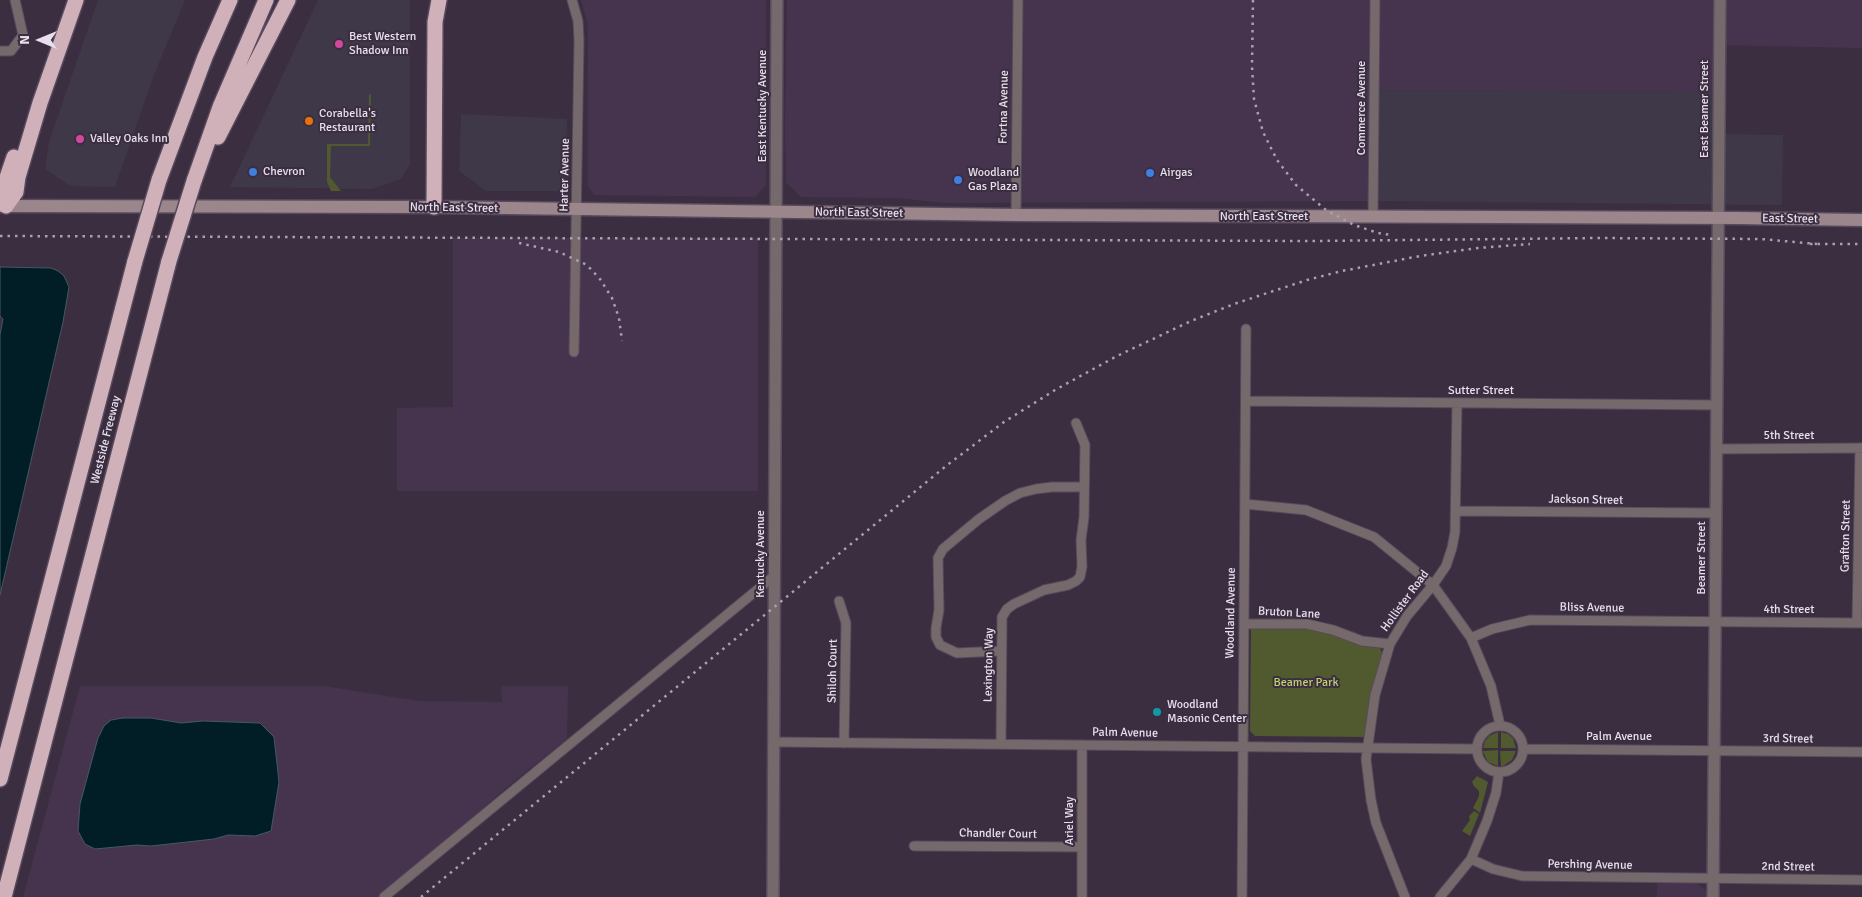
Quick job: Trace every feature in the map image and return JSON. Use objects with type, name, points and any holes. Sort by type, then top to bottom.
[{"type":"highway","points":[[3,206],[2,192],[69,0]]},
{"type":"highway","points":[[3,206],[16,192],[18,177],[40,103],[76,0]]},
{"type":"highway","points":[[205,57],[221,0]]},
{"type":"highway","name":"Westside Freeway","points":[[0,779],[135,261],[159,180],[205,57],[230,0]]},
{"type":"highway","name":"Westside Freeway","points":[[4,897],[169,261],[220,107],[266,0]]},
{"type":"highway","points":[[197,174],[216,141],[288,0]]},
{"type":"highway","points":[[430,0],[435,22]]},
{"type":"highway","points":[[434,207],[435,22],[439,0]]},
{"type":"main road","name":"North East Street","points":[[3,206],[434,207],[1016,215],[1718,218]]},
{"type":"main road","name":"East Street","points":[[1718,218],[1862,220]]},
{"type":"street","points":[[0,52],[11,51],[23,35],[16,0]]},
{"type":"street","name":"Harter Avenue","points":[[572,0],[578,21],[579,41],[574,352]]},
{"type":"street","name":"East Kentucky Avenue","points":[[776,212],[777,0]]},
{"type":"street","name":"Fortna Avenue","points":[[1016,215],[1018,0]]},
{"type":"street","name":"Commerce Avenue","points":[[1374,217],[1375,0]]},
{"type":"street","name":"East Beamer Street","points":[[1718,218],[1720,0]]},
{"type":"street","name":"Kentucky Avenue","points":[[773,897],[776,212]]},
{"type":"street","name":"Beamer Street","points":[[1713,897],[1718,218]]},
{"type":"street","name":"Woodland Avenue","points":[[1242,897],[1246,329]]},
{"type":"street","name":"Sutter Street","points":[[1246,401],[1717,405]]},
{"type":"street","name":"Hollister Road","points":[[1405,897],[1376,823],[1367,775],[1368,747],[1375,695],[1390,644],[1407,616],[1446,566],[1452,548],[1456,532],[1457,403]]},
{"type":"street","points":[[1001,651],[957,652],[940,645],[936,637],[939,610],[938,558],[943,549],[1005,500],[1020,493],[1036,489],[1084,487],[1085,445],[1076,423]]},
{"type":"street","name":"5th Street","points":[[1717,448],[1861,448]]},
{"type":"street","name":"Grafton Street","points":[[1860,623],[1861,448]]},
{"type":"street","name":"Lexington Way","points":[[1001,744],[1002,616],[1014,604],[1044,590],[1068,585],[1080,576],[1082,567],[1081,540],[1084,517],[1084,487]]},
{"type":"street","points":[[1245,504],[1306,510],[1374,537],[1433,585],[1471,638],[1491,686],[1500,725]]},
{"type":"street","name":"Jackson Street","points":[[1456,511],[1716,513]]},
{"type":"street","points":[[384,897],[774,576]]},
{"type":"street","name":"Shiloh Court","points":[[839,601],[846,623],[844,743]]},
{"type":"street","name":"Bliss Avenue","points":[[1471,638],[1492,629],[1530,620],[1715,622]]},
{"type":"street","name":"4th Street","points":[[1715,622],[1860,623]]},
{"type":"street","name":"Bruton Lane","points":[[1244,624],[1308,624],[1333,630],[1362,641],[1390,644]]},
{"type":"street","points":[[1500,725],[1516,732],[1523,749],[1516,766],[1499,772],[1488,769],[1483,765],[1476,749],[1477,742],[1483,732],[1500,725]]},
{"type":"street","name":"Palm Avenue","points":[[774,742],[1476,749]]},
{"type":"street","name":"Ariel Way","points":[[1082,745],[1082,897]]},
{"type":"street","name":"Palm Avenue","points":[[1523,749],[1714,751]]},
{"type":"street","name":"3rd Street","points":[[1714,751],[1862,752]]},
{"type":"street","points":[[1440,897],[1471,859],[1487,822],[1496,793],[1499,772]]},
{"type":"street","name":"Chandler Court","points":[[914,846],[1082,848]]},
{"type":"street","name":"Pershing Avenue","points":[[1471,859],[1501,872],[1522,876],[1713,879]]},
{"type":"street","name":"2nd Street","points":[[1713,879],[1862,880]]},
{"type":"shaded area","points":[[98,0],[185,0],[154,75],[115,187],[70,186],[45,169],[49,142]]},
{"type":"shaded area","points":[[318,0],[410,0],[410,164],[401,179],[372,189],[230,187]]},
{"type":"shaded area","points":[[581,0],[766,0],[766,185],[755,197],[594,195],[588,186],[588,24]]},
{"type":"shaded area","points":[[787,0],[1862,0],[1862,48],[1720,45],[1719,92],[1374,90],[1373,201],[946,203],[896,198],[801,197],[786,182]]},
{"type":"shaded area","points":[[1374,90],[1719,92],[1719,134],[1783,135],[1782,205],[1373,201]]},
{"type":"shaded area","points":[[461,114],[567,119],[566,191],[486,191],[459,171]]},
{"type":"shaded area","points":[[453,238],[758,238],[758,491],[397,491],[397,408],[453,407]]},
{"type":"shaded area","points":[[80,686],[324,686],[418,701],[502,702],[501,686],[568,686],[567,739],[507,787],[381,897],[23,897]]},
{"type":"shaded area","points":[[1657,883],[1696,883],[1707,891],[1706,897],[1657,897]]},
{"type":"green space","points":[[369,94],[371,95],[370,146],[331,146],[330,177],[341,191],[331,191],[327,182],[327,144],[368,144]]},
{"type":"green space","name":"Beamer Park","points":[[1251,628],[1311,629],[1338,636],[1361,646],[1380,648],[1383,655],[1366,737],[1255,736],[1250,731]]},
{"type":"green space","points":[[1498,732],[1498,748],[1483,748],[1489,736]]},
{"type":"green space","points":[[1501,732],[1513,738],[1516,748],[1501,748]]},
{"type":"green space","points":[[1498,750],[1498,766],[1488,762],[1483,751]]},
{"type":"green space","points":[[1500,751],[1516,751],[1512,760],[1501,766]]},
{"type":"green space","points":[[1477,776],[1488,782],[1480,813],[1473,808],[1479,796],[1479,791],[1472,782]]},
{"type":"green space","points":[[1474,811],[1479,814],[1470,836],[1462,831],[1470,820],[1469,816]]},
{"type":"water","points":[[0,267],[51,268],[64,276],[69,287],[63,322],[0,595],[0,335],[3,319],[0,316]]},
{"type":"water","points":[[151,718],[181,723],[203,721],[260,723],[274,737],[279,782],[271,831],[255,836],[228,835],[214,839],[151,846],[137,845],[95,849],[85,844],[78,831],[80,804],[98,738],[104,726],[111,720]]},
{"type":"railway","points":[[1253,0],[1252,66],[1254,99],[1263,132],[1277,160],[1296,185],[1326,210],[1354,225],[1391,235]]},
{"type":"railway","points":[[0,236],[1312,241],[1599,238],[1761,239],[1817,244]]},
{"type":"railway","points":[[519,243],[559,252],[587,265],[600,279],[612,298],[619,318],[622,341]]},
{"type":"railway","points":[[421,897],[946,466],[1004,422],[1055,390],[1117,356],[1191,321],[1234,304],[1307,280],[1342,271],[1420,256],[1478,248],[1530,244]]},
{"type":"railway","points":[[1810,244],[1862,244]]},
{"type":"place","name":"Best Western Shadow Inn","points":[[339,44]]},
{"type":"place","name":"Corabella's Restaurant","points":[[309,121]]},
{"type":"place","name":"Valley Oaks Inn","points":[[80,139]]},
{"type":"place","name":"Chevron","points":[[253,172]]},
{"type":"place","name":"Airgas","points":[[1150,173]]},
{"type":"place","name":"Woodland Gas Plaza","points":[[958,180]]},
{"type":"place","name":"Woodland Masonic Center","points":[[1157,712]]}]
